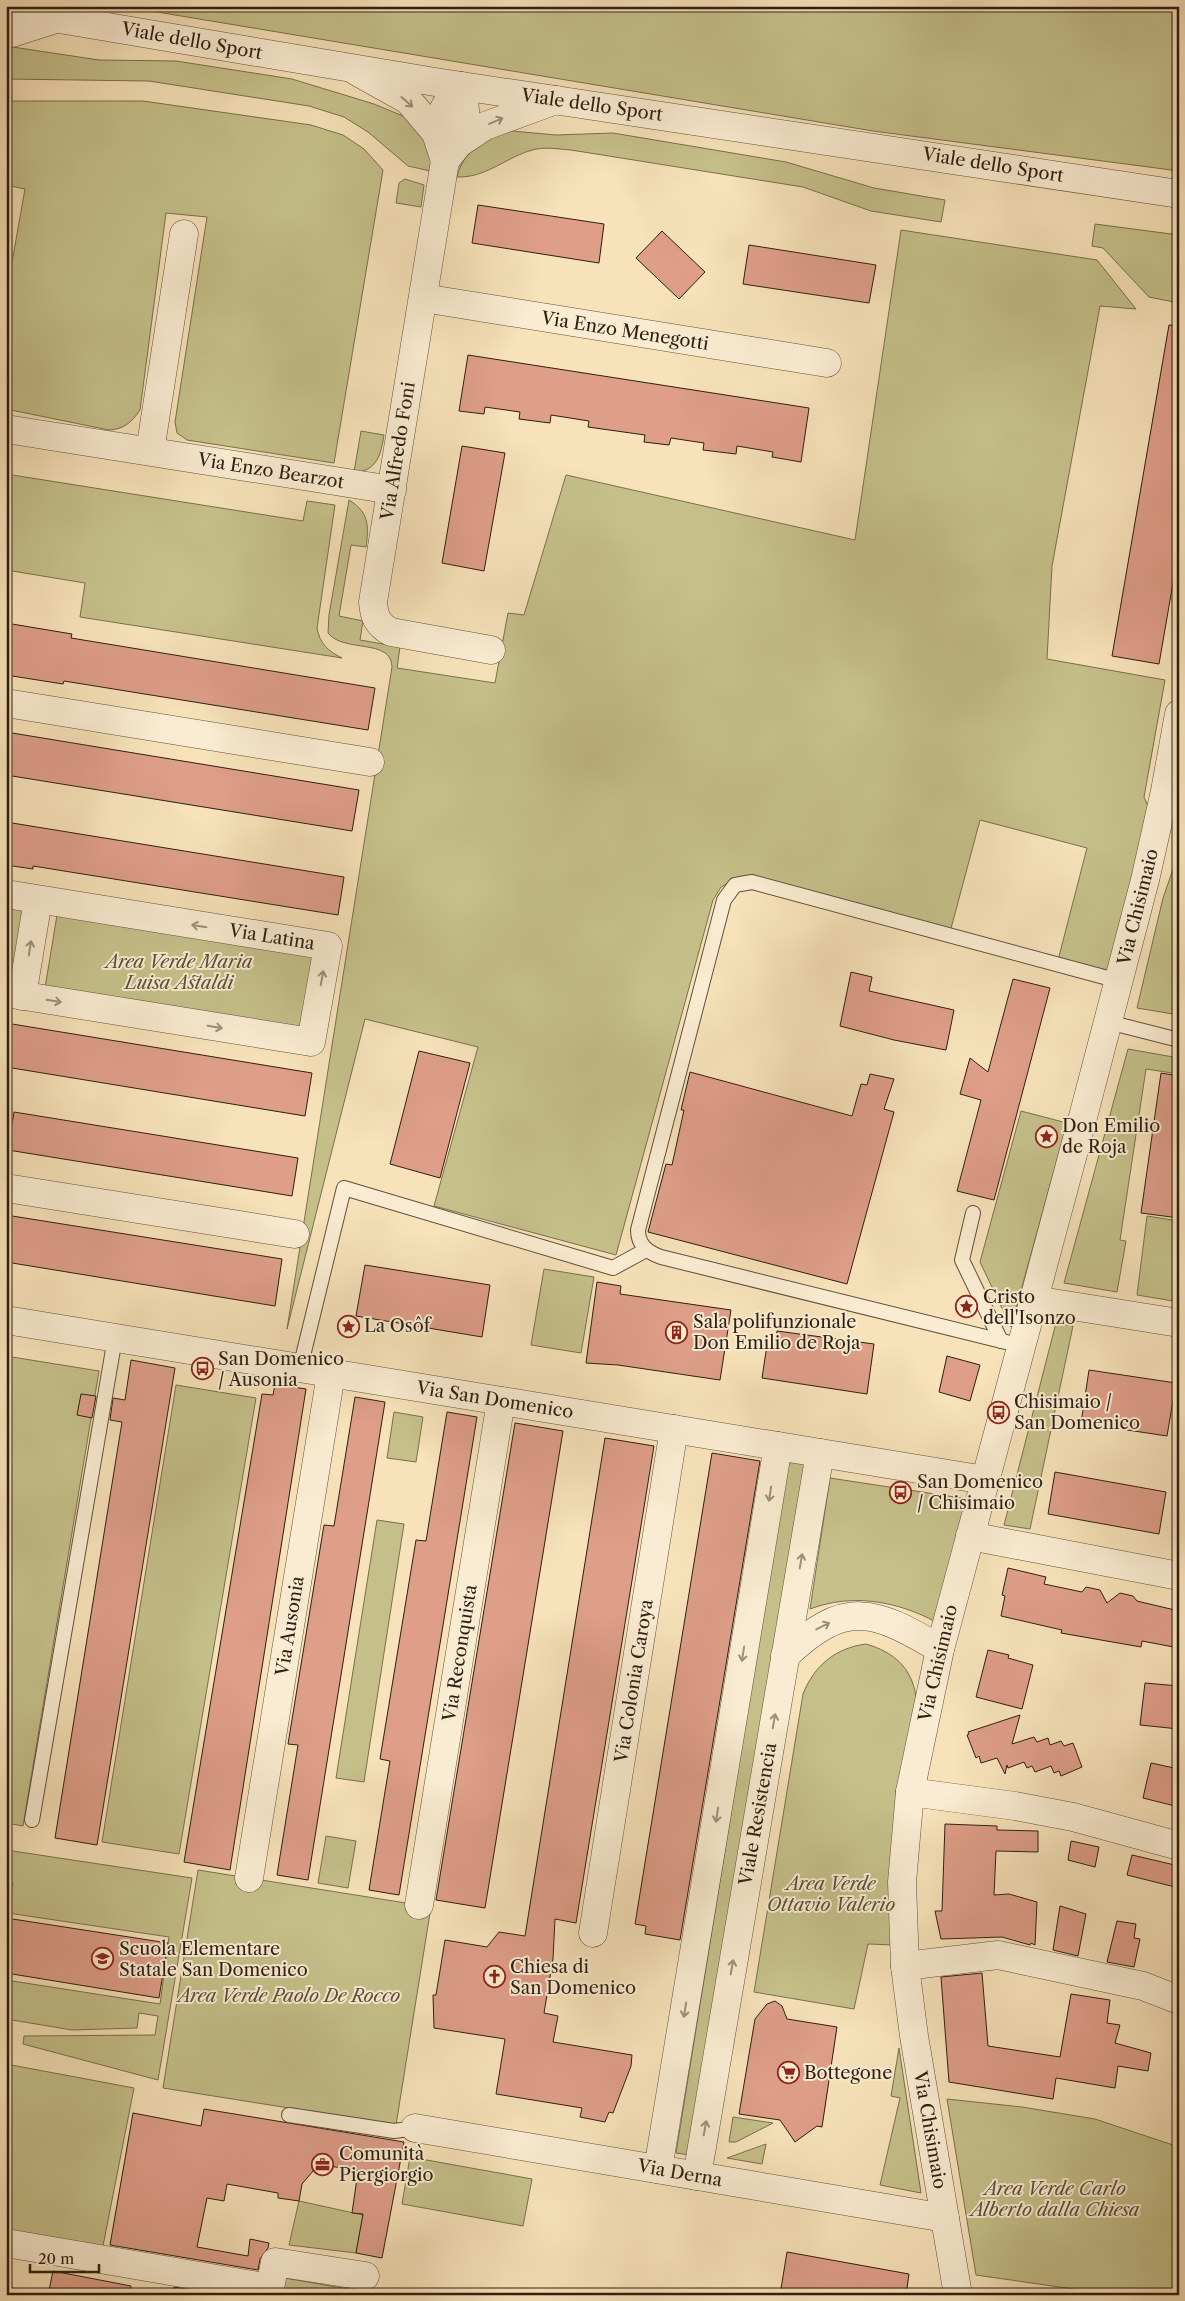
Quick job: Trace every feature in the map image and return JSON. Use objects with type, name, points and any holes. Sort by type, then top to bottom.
[{"type":"street","name":"Viale dello Sport","points":[[6,10],[461,86],[1176,192]]},
{"type":"street","points":[[6,32],[12,33],[59,18]]},
{"type":"street","points":[[350,68],[408,100],[447,146],[485,126],[556,100]]},
{"type":"street","name":"Via Alfredo Foni","points":[[461,86],[466,110],[466,126],[447,146],[374,602],[377,621],[382,627],[402,635],[491,650]]},
{"type":"street","points":[[150,452],[184,234]]},
{"type":"street","name":"Via Enzo Menegotti","points":[[423,298],[827,363]]},
{"type":"street","name":"Via Enzo Bearzot","points":[[6,429],[392,490]]},
{"type":"street","points":[[6,703],[370,762]]},
{"type":"street","name":"Via Chisimaio","points":[[958,2295],[914,2036],[905,1966],[902,1882],[910,1792],[940,1649],[985,1480],[1011,1344],[1034,1300],[1119,981],[1172,792],[1179,714]]},
{"type":"street","name":"Via Latina","points":[[6,894],[328,946],[311,1042],[14,994],[38,900]]},
{"type":"street","points":[[6,1188],[295,1234]]},
{"type":"street","points":[[1034,1300],[1179,1323]]},
{"type":"street","name":"Via San Domenico","points":[[6,1320],[985,1480]]},
{"type":"street","name":"Via Ausonia","points":[[250,1878],[331,1374]]},
{"type":"street","name":"Via Reconquista","points":[[419,1905],[501,1401]]},
{"type":"street","name":"Via Colonia Caroya","points":[[593,1933],[674,1429]]},
{"type":"street","points":[[658,2169],[778,1446]]},
{"type":"street","name":"Viale Resistencia","points":[[697,2176],[820,1453]]},
{"type":"street","points":[[970,1536],[1179,1576]]},
{"type":"street","points":[[785,1656],[822,1625],[842,1618],[860,1616],[878,1618],[898,1625],[940,1649]]},
{"type":"street","points":[[910,1792],[1015,1806],[1073,1817],[1179,1846]]},
{"type":"street","points":[[905,1966],[998,1954],[1143,1986],[1179,2000]]},
{"type":"street","name":"Via Derna","points":[[416,2128],[945,2218]]},
{"type":"street","points":[[6,2243],[270,2288],[275,2262],[365,2276]]},
{"type":"lane","points":[[1011,1344],[661,1257],[646,1250],[638,1236],[638,1230],[724,900],[735,885],[752,882],[1119,981]]},
{"type":"lane","points":[[1108,1022],[1179,1040]]},
{"type":"lane","points":[[300,1368],[344,1188],[613,1268],[646,1250]]},
{"type":"lane","points":[[973,1213],[962,1260],[1011,1344]]},
{"type":"lane","points":[[32,1820],[115,1338]]},
{"type":"lane","points":[[289,2115],[394,2131],[416,2128]]},
{"type":"green space","points":[[121,6],[1179,6],[1179,171],[873,131]]},
{"type":"green space","points":[[6,46],[99,60],[176,61],[292,79],[374,104],[403,116],[414,124],[422,135],[431,157],[430,171],[408,166],[368,132],[344,117],[309,106],[149,81],[6,79]]},
{"type":"green space","points":[[6,101],[143,101],[311,125],[343,135],[364,149],[383,170],[334,463],[187,440],[177,433],[175,422],[207,217],[166,213],[140,410],[130,422],[123,427],[109,430],[6,409],[6,296],[25,189],[6,185]]},
{"type":"green space","points":[[512,131],[556,135],[613,133],[786,162],[874,188],[945,200],[941,222],[871,211],[803,187],[550,148],[534,149],[477,174],[457,177],[464,160],[477,146],[494,136]]},
{"type":"green space","points":[[405,179],[424,185],[421,207],[396,203],[399,183]]},
{"type":"green space","points":[[1095,224],[1179,235],[1179,303],[1149,297],[1103,248],[1092,246]]},
{"type":"green space","points":[[901,230],[1097,260],[1136,309],[1100,306],[1052,566],[1047,659],[1165,680],[1144,797],[1151,813],[1106,978],[1057,964],[1087,848],[980,820],[949,936],[734,880],[721,887],[713,900],[616,1255],[434,1206],[478,1047],[365,1019],[287,1329],[392,667],[390,658],[384,652],[344,643],[328,633],[329,615],[349,500],[361,509],[364,515],[367,526],[367,539],[366,547],[351,545],[339,616],[363,621],[360,640],[400,647],[397,668],[495,683],[508,613],[524,615],[566,475],[855,540]]},
{"type":"green space","points":[[361,431],[384,435],[379,455],[373,465],[368,469],[354,472]]},
{"type":"green space","points":[[6,474],[303,521],[307,501],[335,505],[317,628],[325,646],[342,658],[80,617],[85,583],[6,570]]},
{"type":"green space","points":[[1179,852],[1179,1015],[1137,1008],[1163,898]]},
{"type":"green space","points":[[6,907],[23,909],[11,983],[6,982]]},
{"type":"green space","name":"Area Verde Maria Luisa Astaldi","points":[[57,915],[314,957],[302,1030],[45,988]]},
{"type":"green space","points":[[1128,1049],[1179,1058],[1179,1074],[1146,1069],[1120,1240],[1126,1241],[1117,1292],[1064,1283]]},
{"type":"green space","points":[[1021,1111],[1067,1123],[1011,1327],[980,1262]]},
{"type":"green space","points":[[1147,1216],[1179,1221],[1179,1302],[1137,1295]]},
{"type":"green space","points":[[544,1269],[594,1277],[581,1353],[531,1345]]},
{"type":"green space","points":[[1056,1323],[1073,1326],[1030,1529],[1004,1525]]},
{"type":"green space","points":[[6,1356],[99,1371],[23,1826],[6,1823]]},
{"type":"green space","points":[[176,1385],[256,1398],[179,1854],[102,1842]]},
{"type":"green space","points":[[394,1412],[423,1417],[416,1462],[387,1458]]},
{"type":"green space","points":[[791,1462],[805,1464],[696,2156],[676,2153],[787,1468]]},
{"type":"green space","points":[[830,1478],[968,1499],[936,1622],[906,1609],[874,1602],[842,1601],[810,1609]]},
{"type":"green space","points":[[377,1520],[404,1524],[364,1782],[336,1778]]},
{"type":"green space","name":"Area Verde Ottavio Valerio","points":[[866,1644],[885,1652],[900,1663],[910,1678],[916,1697],[893,1945],[868,1944],[854,2009],[754,1992],[803,1694],[813,1675],[827,1660],[835,1654]]},
{"type":"green space","points":[[326,1836],[356,1841],[348,1888],[318,1883]]},
{"type":"green space","points":[[6,1850],[192,1878],[158,2080],[23,2044],[24,2036],[155,2035],[158,2016],[139,2013],[137,2028],[72,2030],[6,2019],[6,1980],[160,2004],[169,1937],[8,1913],[13,1883],[6,1881]]},
{"type":"green space","name":"Area Verde Paolo De Rocco","points":[[198,1870],[431,1907],[396,2125],[163,2088]]},
{"type":"green space","points":[[899,2048],[921,2193],[880,2185],[900,2098],[891,2096]]},
{"type":"green space","points":[[6,2064],[134,2088],[102,2251],[6,2233]]},
{"type":"green space","name":"Area Verde Carlo Alberto dalla Chiesa","points":[[947,2099],[1022,2107],[1095,2119],[1179,2147],[1179,2295],[1115,2295],[976,2275]]},
{"type":"green space","points":[[733,2117],[773,2123],[736,2142],[729,2142]]},
{"type":"green space","points":[[766,2144],[762,2164],[727,2158]]},
{"type":"green space","points":[[410,2157],[532,2179],[523,2226],[402,2204]]},
{"type":"green space","points":[[299,2201],[363,2215],[356,2253],[289,2245]]},
{"type":"green space","points":[[285,2278],[382,2295],[281,2295]]},
{"type":"building","points":[[478,205],[604,224],[599,263],[472,243]]},
{"type":"building","points":[[662,231],[705,272],[679,299],[636,258]]},
{"type":"building","points":[[749,245],[876,265],[869,303],[743,284]]},
{"type":"building","points":[[1169,325],[1179,326],[1179,548],[1159,664],[1112,656]]},
{"type":"building","points":[[468,355],[809,408],[801,462],[772,457],[773,452],[737,446],[736,454],[703,450],[704,443],[671,438],[669,445],[644,442],[645,435],[588,427],[589,421],[551,415],[550,423],[519,419],[520,412],[485,407],[484,414],[459,411]]},
{"type":"building","points":[[462,446],[505,453],[484,571],[442,563]]},
{"type":"building","points":[[6,623],[72,634],[71,638],[375,688],[368,730],[64,681],[63,684],[6,675]]},
{"type":"building","points":[[6,732],[359,790],[352,831],[6,775]]},
{"type":"building","points":[[6,822],[344,877],[338,915],[33,866],[33,869],[6,865]]},
{"type":"building","points":[[851,972],[872,977],[869,991],[954,1010],[946,1050],[894,1040],[840,1026]]},
{"type":"building","points":[[1013,979],[1050,988],[994,1200],[957,1191],[981,1100],[960,1094],[970,1058],[988,1072]]},
{"type":"building","points":[[6,1023],[312,1073],[305,1116],[6,1067]]},
{"type":"building","points":[[419,1051],[470,1063],[440,1178],[390,1164]]},
{"type":"building","points":[[690,1072],[852,1116],[861,1084],[867,1085],[870,1074],[894,1079],[884,1109],[894,1112],[847,1284],[648,1232],[666,1164],[672,1165],[684,1110],[681,1110]]},
{"type":"building","points":[[1161,1073],[1179,1076],[1179,1218],[1141,1213]]},
{"type":"building","points":[[14,1112],[298,1158],[292,1196],[8,1150]]},
{"type":"building","points":[[6,1215],[282,1259],[275,1306],[6,1262]]},
{"type":"building","points":[[365,1265],[490,1285],[482,1337],[356,1316]]},
{"type":"building","name":"Sala polifunzionale Don Emilio de Roja","points":[[597,1282],[621,1286],[620,1294],[731,1310],[720,1380],[618,1365],[586,1363]]},
{"type":"building","points":[[777,1331],[874,1344],[867,1394],[762,1378],[767,1345],[775,1347]]},
{"type":"building","points":[[947,1356],[980,1365],[970,1401],[939,1392]]},
{"type":"building","points":[[131,1360],[175,1368],[97,1845],[55,1838],[122,1422],[110,1420],[113,1398],[125,1400]]},
{"type":"building","points":[[1089,1370],[1176,1383],[1167,1436],[1081,1423]]},
{"type":"building","points":[[275,1384],[306,1389],[230,1870],[184,1862],[262,1394],[273,1395]]},
{"type":"building","points":[[81,1394],[96,1396],[92,1418],[77,1415]]},
{"type":"building","points":[[355,1397],[385,1402],[308,1880],[277,1875],[298,1745],[288,1744],[324,1525],[334,1526]]},
{"type":"building","points":[[447,1412],[477,1417],[399,1895],[369,1890],[390,1761],[380,1759],[416,1540],[426,1541]]},
{"type":"building","points":[[515,1423],[563,1431],[485,1908],[436,1900]]},
{"type":"building","points":[[605,1438],[654,1446],[576,1923],[555,1919],[553,1959],[544,2013],[558,2016],[553,2042],[632,2055],[631,2066],[613,2113],[609,2112],[605,2122],[580,2117],[582,2108],[496,2094],[505,2039],[434,2028],[433,1995],[436,1995],[445,1940],[487,1947],[499,1932],[525,1936]]},
{"type":"building","points":[[712,1453],[760,1461],[680,1940],[645,1934],[646,1926],[635,1924]]},
{"type":"building","points":[[1055,1472],[1166,1492],[1159,1534],[1048,1514]]},
{"type":"building","points":[[1008,1568],[1046,1577],[1044,1584],[1082,1592],[1086,1587],[1100,1590],[1107,1603],[1120,1593],[1133,1596],[1137,1601],[1179,1611],[1179,1648],[1142,1641],[1141,1647],[1061,1633],[1062,1630],[1001,1616],[1005,1596],[1002,1595]]},
{"type":"building","points":[[988,1650],[1009,1655],[1008,1658],[1033,1665],[1022,1709],[976,1697]]},
{"type":"building","points":[[1145,1683],[1179,1686],[1179,1729],[1140,1725]]},
{"type":"building","points":[[1020,1715],[1012,1744],[1034,1737],[1037,1742],[1048,1738],[1050,1745],[1061,1741],[1064,1746],[1073,1743],[1082,1767],[1061,1776],[1059,1771],[1054,1773],[1051,1766],[1035,1772],[1032,1766],[1027,1768],[1024,1762],[1008,1768],[1007,1765],[1005,1774],[997,1758],[981,1763],[979,1756],[976,1758],[967,1735],[969,1734],[968,1732]]},
{"type":"building","points":[[1151,1763],[1179,1769],[1179,1807],[1143,1798]]},
{"type":"building","points":[[945,1824],[997,1826],[997,1830],[1038,1831],[1038,1852],[996,1851],[994,1895],[1009,1894],[1037,1902],[1035,1945],[1002,1937],[941,1939],[935,1911],[942,1911]]},
{"type":"building","points":[[1071,1841],[1099,1847],[1095,1867],[1068,1860]]},
{"type":"building","points":[[1132,1855],[1179,1866],[1179,1888],[1127,1875]]},
{"type":"building","points":[[1060,1906],[1086,1914],[1078,1956],[1053,1950]]},
{"type":"building","name":"Scuola Elementare Statale San Domenico","points":[[6,1918],[168,1943],[159,1998],[6,1973]]},
{"type":"building","points":[[1117,1921],[1136,1924],[1134,1938],[1140,1939],[1134,1967],[1107,1962]]},
{"type":"building","points":[[982,1973],[988,2046],[1060,2057],[1071,1994],[1110,2000],[1107,2023],[1120,2025],[1115,2043],[1151,2053],[1148,2071],[1118,2066],[1115,2088],[1056,2078],[1053,2099],[949,2082],[941,1977]]},
{"type":"building","name":"Bottegone","points":[[775,2001],[782,2006],[787,2019],[837,2027],[822,2127],[817,2126],[795,2142],[780,2120],[739,2114],[755,2019],[767,2004]]},
{"type":"building","points":[[204,2109],[404,2142],[382,2258],[356,2253],[363,2214],[352,2213],[358,2171],[319,2164],[302,2184],[299,2201],[278,2198],[278,2193],[227,2184],[224,2201],[207,2198],[197,2247],[248,2256],[250,2239],[269,2243],[268,2248],[260,2259],[258,2270],[110,2245],[133,2113],[201,2126]]},
{"type":"building","points":[[787,2252],[909,2274],[906,2295],[780,2295]]},
{"type":"building","points":[[53,2271],[131,2286],[130,2295],[48,2295]]},
{"type":"building","points":[[174,2287],[217,2295],[172,2295]]},
{"type":"place","name":"Don Emilio de Roja","points":[[1046,1136]]},
{"type":"place","name":"Cristo dell'Isonzo","points":[[967,1307]]},
{"type":"place","name":"La Osôf","points":[[348,1326]]},
{"type":"place","name":"Sala polifunzionale Don Emilio de Roja","points":[[677,1332]]},
{"type":"place","name":"San Domenico / Ausonia","points":[[202,1369]]},
{"type":"place","name":"Chisimaio / San Domenico","points":[[998,1412]]},
{"type":"place","name":"San Domenico / Chisimaio","points":[[901,1492]]},
{"type":"place","name":"Scuola Elementare Statale San Domenico","points":[[103,1959]]},
{"type":"place","name":"Chiesa di San Domenico","points":[[494,1977]]},
{"type":"place","name":"Bottegone","points":[[788,2073]]},
{"type":"place","name":"Comunità Piergiorgio","points":[[323,2164]]}]
